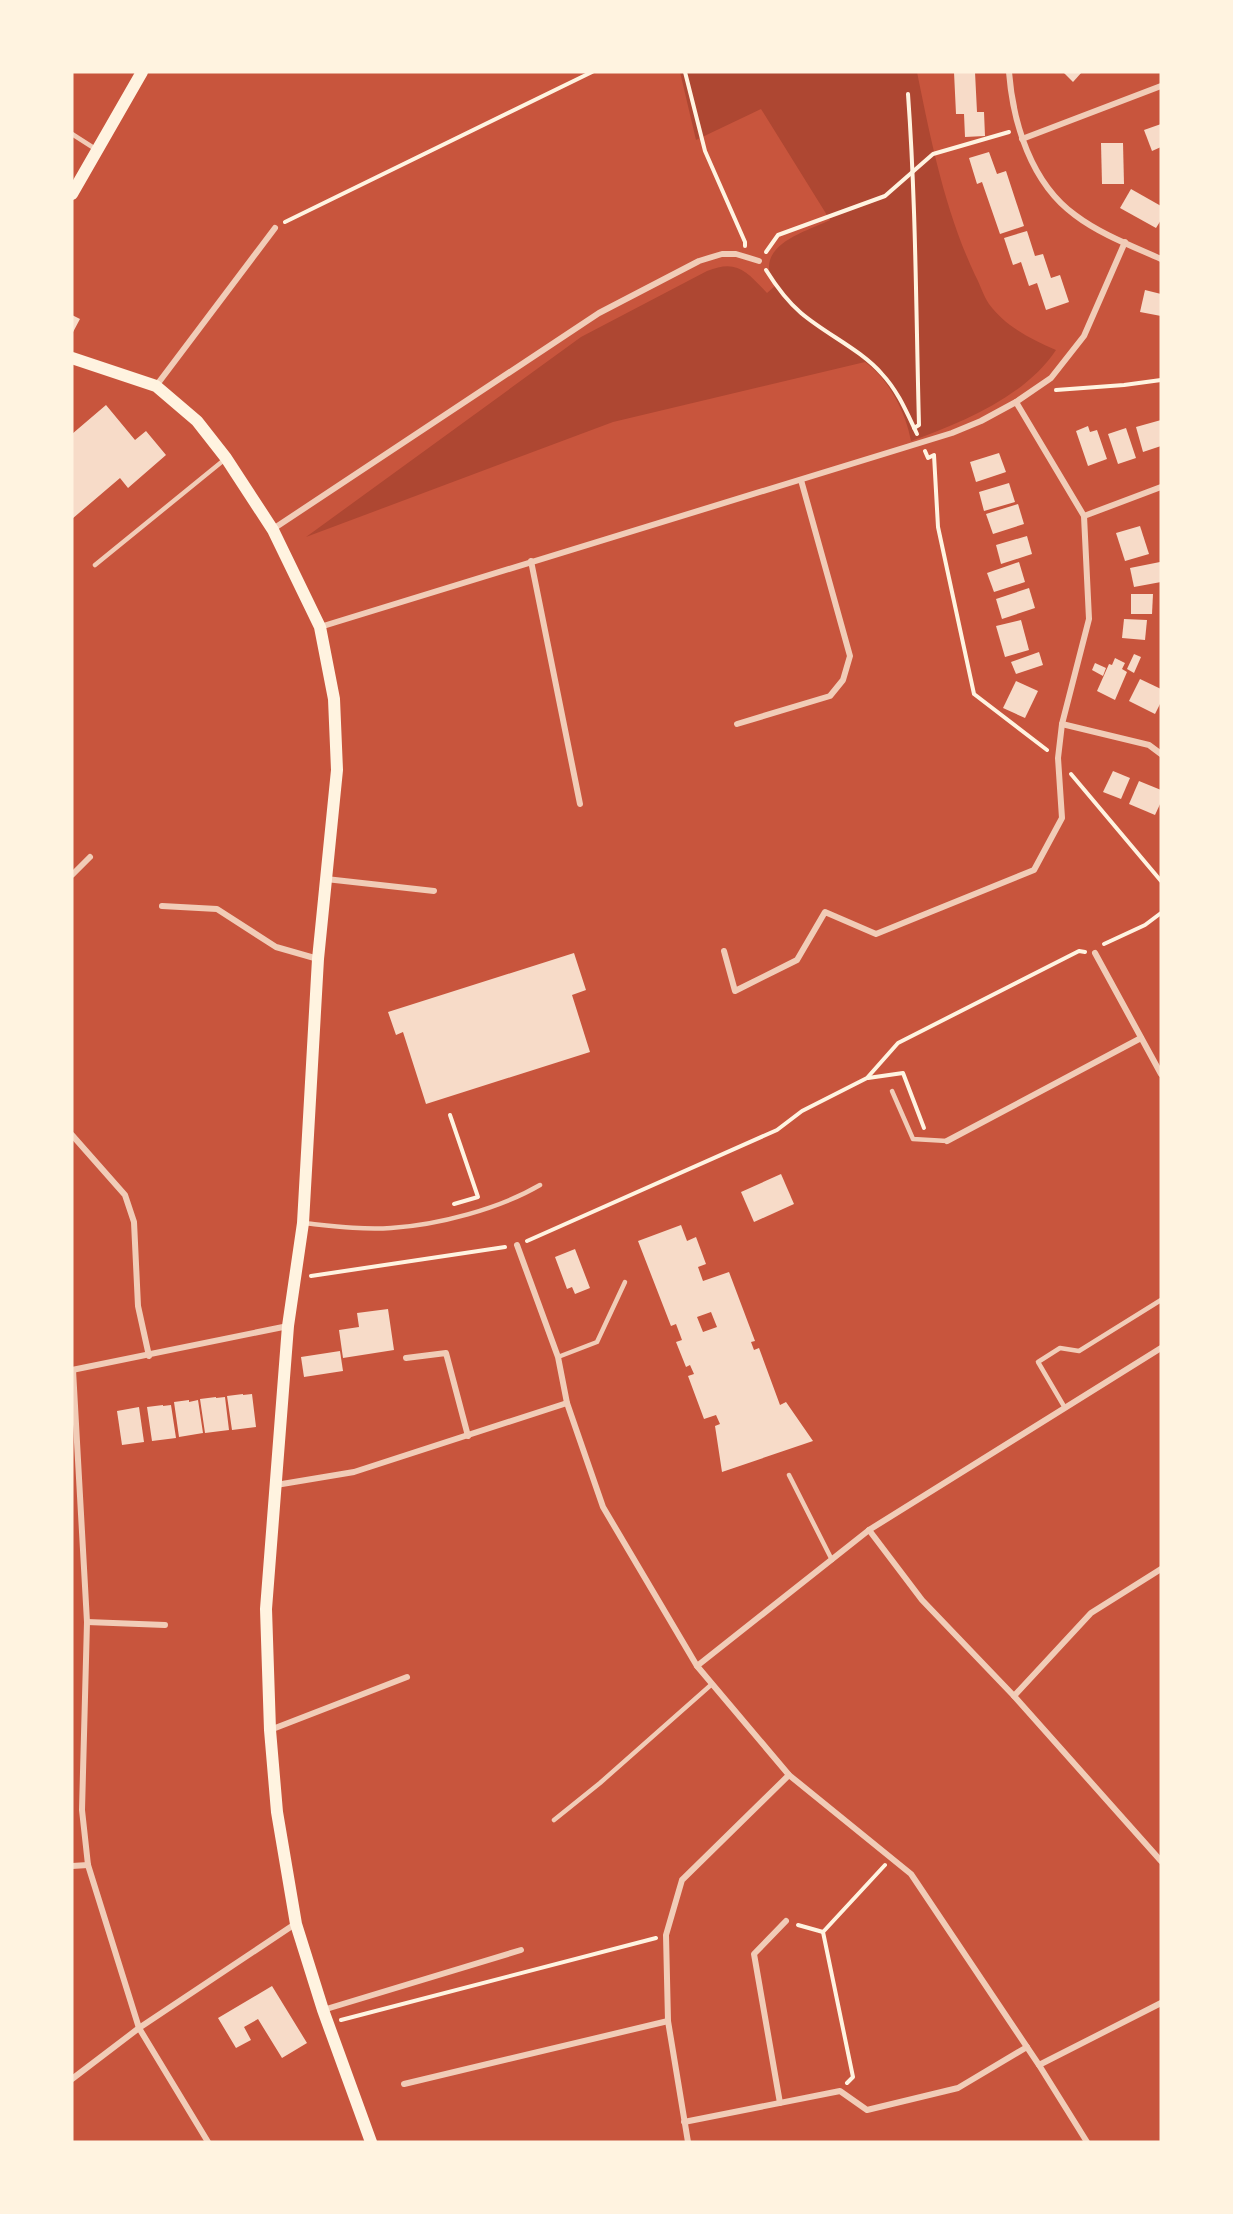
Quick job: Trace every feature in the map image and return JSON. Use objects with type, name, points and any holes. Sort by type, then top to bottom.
[{"type":"main road","points":[[72,194],[142,72]]},
{"type":"main road","points":[[72,358],[156,386],[196,421],[226,458],[273,530],[320,627],[334,699],[337,770],[318,959],[303,1223],[288,1326],[266,1609],[270,1730],[277,1812],[296,1924],[323,2010],[371,2142]]},
{"type":"street","points":[[1009,72],[1012,104],[1018,129],[1046,183],[1072,213],[1161,259]]},
{"type":"street","points":[[1022,139],[1161,87]]},
{"type":"street","points":[[156,386],[275,228]]},
{"type":"street","points":[[320,627],[921,443],[981,421],[1016,402],[1051,378],[1084,336],[1125,242]]},
{"type":"street","points":[[273,530],[599,313],[699,261],[722,254],[736,254],[759,261]]},
{"type":"street","points":[[724,951],[735,991],[797,960],[825,912],[876,934],[1034,870],[1062,818],[1058,758],[1062,724],[1089,619],[1084,516],[1016,402]]},
{"type":"street","points":[[737,724],[830,696],[843,680],[850,656],[801,480]]},
{"type":"street","points":[[1084,516],[1161,487]]},
{"type":"street","points":[[531,561],[580,804]]},
{"type":"street","points":[[1062,724],[1149,745],[1161,754]]},
{"type":"street","points":[[72,874],[90,857]]},
{"type":"street","points":[[326,879],[434,891]]},
{"type":"street","points":[[162,906],[217,909],[276,947],[318,959]]},
{"type":"street","points":[[1095,953],[1161,1074]]},
{"type":"street","points":[[947,1142],[1141,1038]]},
{"type":"street","points":[[72,1135],[125,1196],[134,1222],[138,1306],[149,1356]]},
{"type":"street","points":[[517,1245],[558,1357],[567,1403],[603,1507],[697,1666],[789,1775],[911,1874],[1039,2065],[1087,2142]]},
{"type":"street","points":[[208,2142],[139,2028],[88,1864],[82,1810],[87,1622],[72,1370],[288,1326]]},
{"type":"street","points":[[697,1666],[869,1530],[1161,1348]]},
{"type":"street","points":[[406,1358],[446,1353],[468,1436]]},
{"type":"street","points":[[276,1485],[354,1472],[567,1403]]},
{"type":"street","points":[[869,1530],[922,1600],[1014,1696],[1161,1861]]},
{"type":"street","points":[[1014,1696],[1091,1613],[1161,1569]]},
{"type":"street","points":[[87,1622],[165,1625]]},
{"type":"street","points":[[270,1730],[407,1677]]},
{"type":"street","points":[[687,2142],[668,2021],[666,1935],[682,1880],[789,1775]]},
{"type":"street","points":[[72,1866],[88,1864]]},
{"type":"street","points":[[780,2103],[754,1954],[786,1921]]},
{"type":"street","points":[[72,2079],[139,2028],[296,1924]]},
{"type":"street","points":[[323,2010],[521,1950]]},
{"type":"street","points":[[1039,2065],[1161,2003]]},
{"type":"street","points":[[404,2084],[668,2021]]},
{"type":"street","points":[[684,2122],[840,2091],[867,2110],[958,2088],[1027,2047]]},
{"type":"lane","points":[[72,134],[97,150]]},
{"type":"lane","points":[[95,565],[226,458]]},
{"type":"lane","points":[[892,1091],[913,1139],[947,1142]]},
{"type":"lane","points":[[303,1223],[389,1228],[439,1222],[519,1198],[540,1185]]},
{"type":"lane","points":[[558,1357],[597,1342],[625,1282]]},
{"type":"lane","points":[[1065,1408],[1038,1362],[1060,1348],[1079,1351],[1161,1300]]},
{"type":"lane","points":[[789,1475],[832,1560]]},
{"type":"lane","points":[[554,1820],[600,1783],[712,1684]]},
{"type":"path","points":[[275,228],[592,72]]},
{"type":"path","points":[[685,72],[705,151],[745,242],[745,257]]},
{"type":"path","points":[[908,94],[913,171],[919,425],[914,428]]},
{"type":"path","points":[[1018,129],[933,154],[885,195],[778,235],[759,261],[790,303],[882,374],[903,405],[928,458],[934,455],[938,527],[974,694],[991,710],[1058,758],[1161,881]]},
{"type":"path","points":[[1044,383],[1052,391],[1161,380]]},
{"type":"path","points":[[294,1278],[517,1245],[777,1130],[802,1111],[867,1078],[898,1042],[1079,951],[1095,953],[1100,946],[1144,925],[1161,913]]},
{"type":"path","points":[[445,1206],[478,1197],[450,1115]]},
{"type":"path","points":[[823,1932],[891,1858]]},
{"type":"path","points":[[786,1921],[823,1932]]},
{"type":"path","points":[[823,1932],[853,2077],[840,2091]]},
{"type":"path","points":[[328,2023],[666,1935]]},
{"type":"shaded area","points":[[680,72],[917,72],[947,201],[964,251],[985,297],[996,312],[1028,337],[1056,350],[1043,367],[1010,395],[991,406],[971,417],[911,441],[901,408],[895,397],[882,378],[865,362],[613,422],[306,537],[581,337],[707,271],[717,268],[726,266],[740,269],[767,293],[775,286],[769,268],[775,251],[802,232],[830,220],[761,109],[696,140]]},
{"type":"building","points":[[954,72],[975,72],[977,112],[984,112],[985,136],[965,137],[964,114],[956,114]]},
{"type":"building","points":[[1063,72],[1082,72],[1073,82]]},
{"type":"building","points":[[1161,124],[1161,147],[1152,151],[1144,130]]},
{"type":"building","points":[[1101,143],[1123,143],[1124,184],[1102,184]]},
{"type":"building","points":[[989,152],[997,174],[1006,171],[1024,226],[1000,234],[982,182],[977,184],[969,158]]},
{"type":"building","points":[[1131,189],[1161,206],[1161,220],[1156,228],[1120,208]]},
{"type":"building","points":[[1027,231],[1035,256],[1043,254],[1051,278],[1060,275],[1069,302],[1046,310],[1037,283],[1029,286],[1021,262],[1013,265],[1004,238]]},
{"type":"building","points":[[1145,290],[1161,294],[1161,316],[1140,312]]},
{"type":"building","points":[[72,315],[80,319],[72,334]]},
{"type":"building","points":[[106,405],[135,440],[146,431],[166,455],[128,488],[120,478],[72,519],[72,434]]},
{"type":"building","points":[[1161,420],[1161,446],[1143,452],[1136,427]]},
{"type":"building","points":[[1088,426],[1090,432],[1097,430],[1107,459],[1088,466],[1076,431]]},
{"type":"building","points":[[1126,428],[1136,458],[1118,464],[1108,434]]},
{"type":"building","points":[[999,453],[1006,472],[976,482],[970,462]]},
{"type":"building","points":[[1009,483],[1015,502],[984,511],[979,492]]},
{"type":"building","points":[[1018,504],[1024,524],[993,534],[986,514]]},
{"type":"building","points":[[1140,526],[1149,554],[1125,561],[1116,533]]},
{"type":"building","points":[[1027,536],[1032,554],[1001,564],[996,545]]},
{"type":"building","points":[[1019,562],[1025,582],[994,592],[987,573]]},
{"type":"building","points":[[1160,562],[1161,582],[1134,587],[1130,568]]},
{"type":"building","points":[[1029,588],[1035,608],[1002,619],[996,599]]},
{"type":"building","points":[[1131,594],[1153,594],[1152,614],[1131,614]]},
{"type":"building","points":[[1124,619],[1147,620],[1145,640],[1122,638]]},
{"type":"building","points":[[1021,620],[1029,650],[1005,657],[996,626]]},
{"type":"building","points":[[1039,652],[1043,665],[1016,674],[1011,662]]},
{"type":"building","points":[[1134,654],[1141,657],[1134,673],[1127,669]]},
{"type":"building","points":[[1115,658],[1125,663],[1122,669],[1127,672],[1115,700],[1097,691],[1109,664],[1112,665]]},
{"type":"building","points":[[1095,663],[1106,668],[1103,676],[1092,670]]},
{"type":"building","points":[[1140,679],[1161,689],[1161,702],[1155,714],[1129,701]]},
{"type":"building","points":[[1016,681],[1038,691],[1025,718],[1003,708]]},
{"type":"building","points":[[1113,771],[1130,778],[1121,799],[1103,792]]},
{"type":"building","points":[[1139,781],[1161,790],[1161,802],[1155,815],[1129,804]]},
{"type":"building","points":[[574,953],[586,990],[572,995],[590,1052],[426,1104],[403,1032],[396,1035],[388,1012]]},
{"type":"building","points":[[781,1174],[794,1204],[754,1222],[741,1192]]},
{"type":"building","points":[[681,1225],[687,1241],[696,1237],[706,1264],[698,1267],[703,1281],[729,1272],[755,1341],[751,1342],[754,1350],[759,1348],[780,1405],[786,1402],[813,1441],[722,1472],[715,1426],[720,1424],[716,1415],[704,1419],[688,1376],[694,1374],[690,1365],[686,1367],[676,1342],[682,1340],[676,1324],[671,1326],[638,1241]],"holes":[[[711,1312],[717,1327],[703,1332],[697,1317]]]},
{"type":"building","points":[[575,1249],[590,1288],[575,1294],[572,1287],[567,1289],[555,1257]]},
{"type":"building","points":[[388,1309],[394,1350],[343,1358],[339,1330],[359,1327],[357,1313]]},
{"type":"building","points":[[340,1351],[343,1371],[304,1377],[301,1357]]},
{"type":"building","points":[[252,1394],[256,1427],[232,1430],[227,1396]]},
{"type":"building","points":[[225,1397],[229,1430],[205,1433],[200,1399]]},
{"type":"building","points":[[189,1400],[189,1402],[198,1400],[203,1433],[179,1437],[174,1402]]},
{"type":"building","points":[[171,1405],[176,1438],[152,1441],[147,1407]]},
{"type":"building","points":[[139,1407],[144,1442],[122,1445],[117,1411]]},
{"type":"building","points":[[272,1986],[307,2043],[282,2058],[258,2019],[244,2027],[251,2040],[236,2048],[218,2018]]}]
